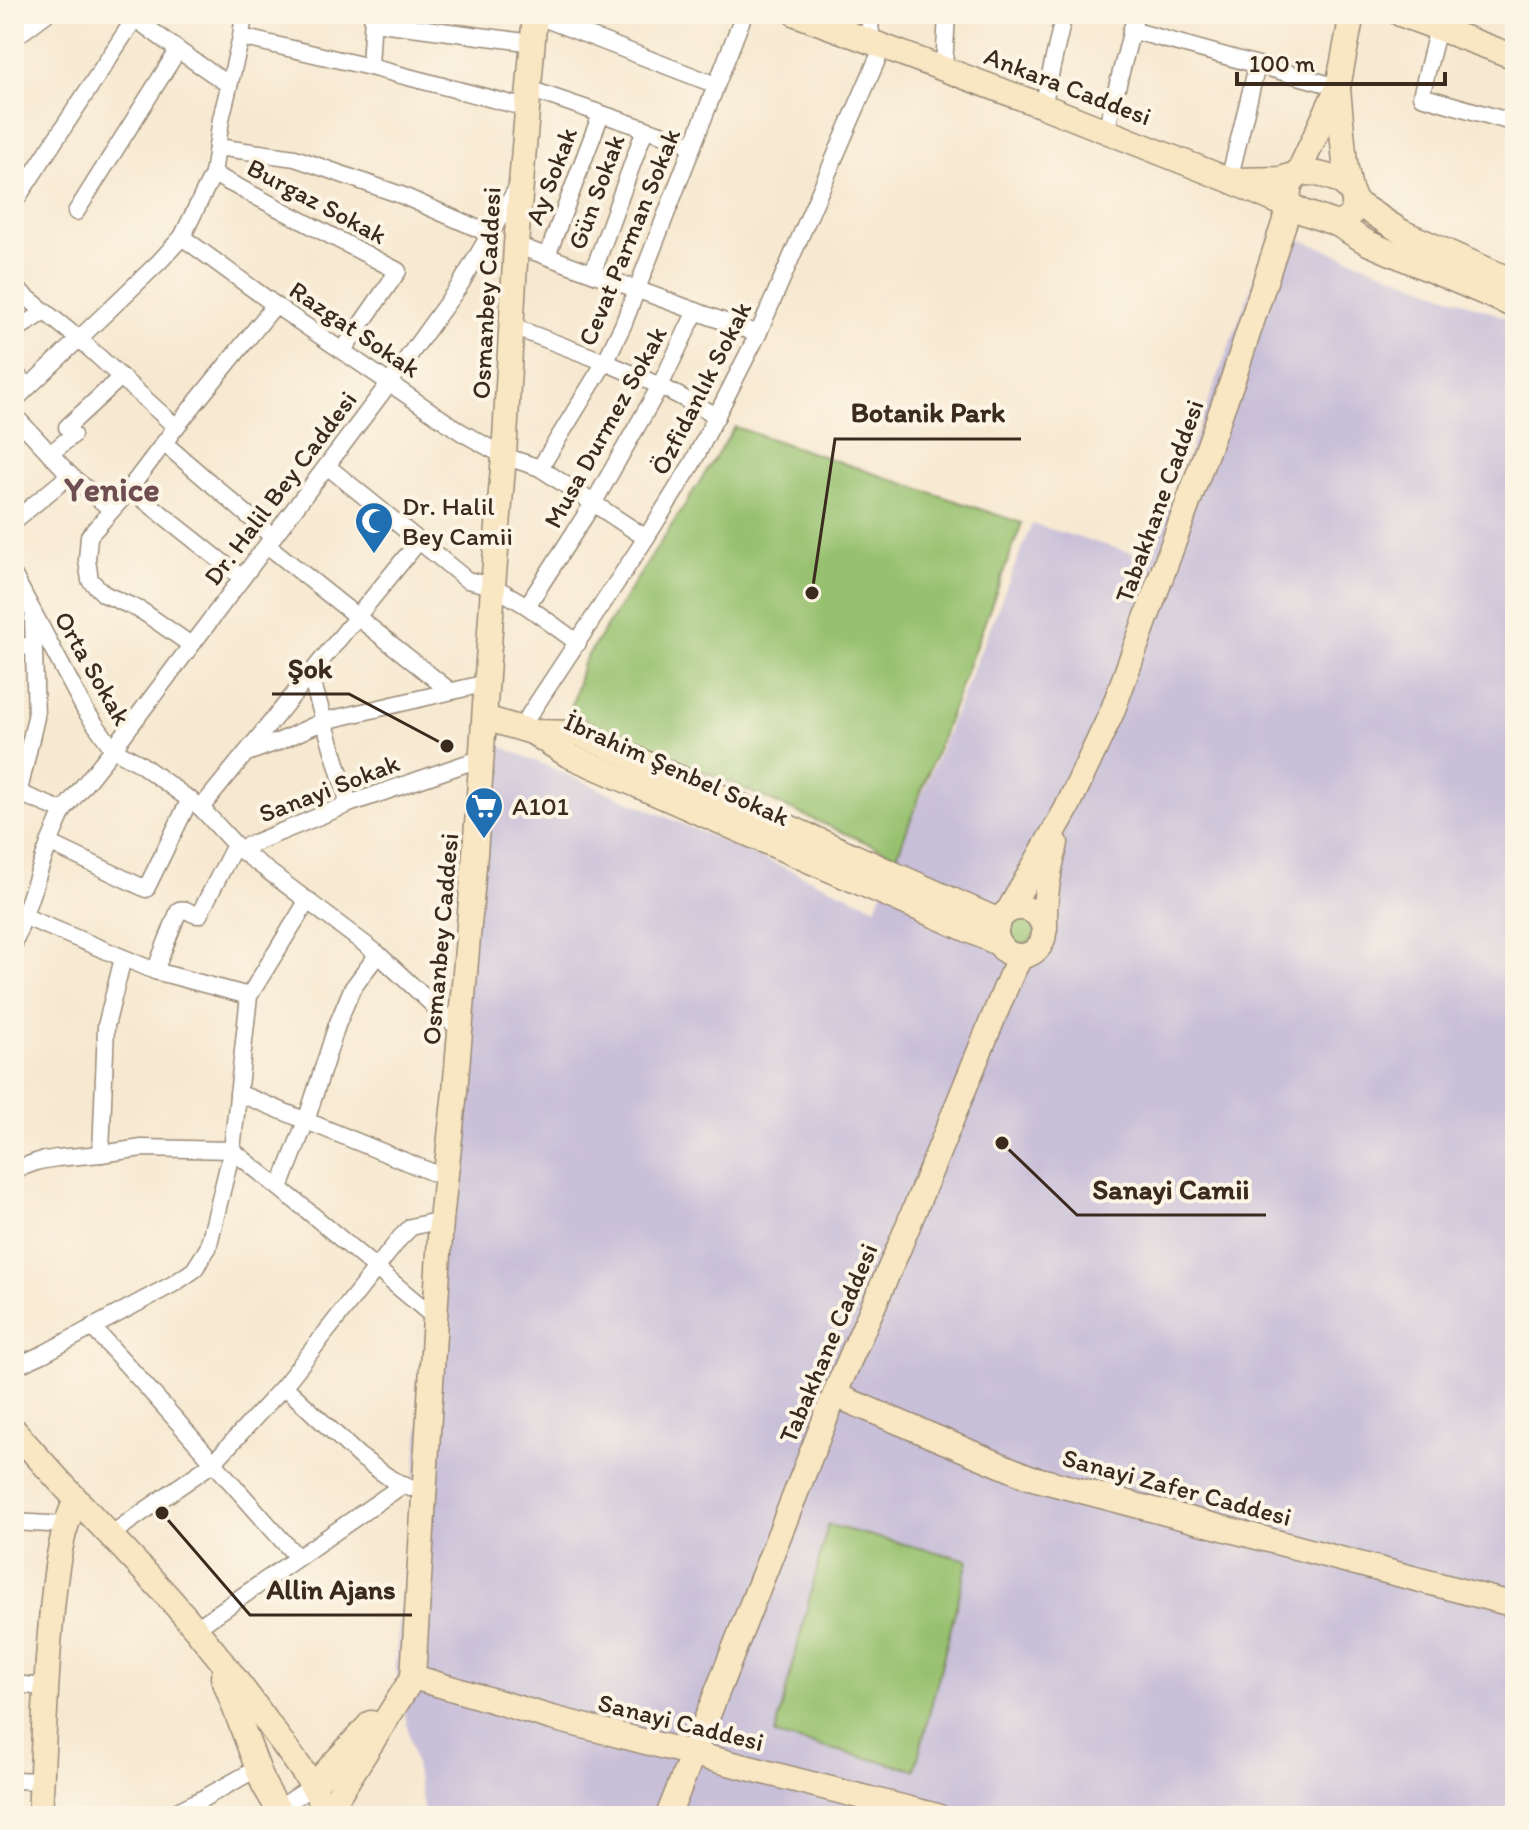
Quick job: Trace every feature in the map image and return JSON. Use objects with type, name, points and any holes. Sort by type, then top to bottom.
[{"type":"street","points":[[14,38],[46,14]]},
{"type":"street","points":[[14,401],[182,237],[213,174],[221,119],[244,14]]},
{"type":"street","points":[[535,14],[716,85]]},
{"type":"street","name":"Osmanbey Caddesi","points":[[327,1815],[413,1677],[414,1490],[435,1318],[441,1220],[460,1030],[504,456],[520,183],[535,14]]},
{"type":"street","name":"Cevat Parman Sokak","points":[[540,468],[605,362],[638,288],[744,14]]},
{"type":"street","name":"Ankara Caddesi","points":[[796,14],[944,67],[1290,205]]},
{"type":"street","points":[[869,14],[877,44]]},
{"type":"street","points":[[944,67],[947,14]]},
{"type":"street","points":[[1043,106],[1064,14]]},
{"type":"street","points":[[1352,14],[1338,87],[1298,173],[1290,183],[1290,205],[1337,224],[1368,243],[1515,306]]},
{"type":"street","points":[[1400,14],[1515,57]]},
{"type":"street","points":[[1459,14],[1438,28],[1421,96],[1515,123]]},
{"type":"street","points":[[14,203],[132,16],[229,85]]},
{"type":"street","points":[[370,67],[373,18],[533,43]]},
{"type":"street","points":[[1106,130],[1134,22],[1257,66],[1338,87]]},
{"type":"street","points":[[241,37],[601,114],[693,145]]},
{"type":"street","name":"Özfidanlık Sokak","points":[[526,731],[692,464],[717,416],[758,334],[877,44]]},
{"type":"street","points":[[76,212],[178,50]]},
{"type":"street","points":[[1257,66],[1229,180],[1281,179],[1298,173],[1324,175],[1338,181],[1402,232],[1515,282]]},
{"type":"street","points":[[1337,224],[1353,213],[1338,87]]},
{"type":"street","name":"Ay Sokak","points":[[547,256],[601,114]]},
{"type":"street","name":"Gün Sokak","points":[[593,272],[645,129]]},
{"type":"street","points":[[217,147],[295,158],[401,195],[490,234]]},
{"type":"street","name":"Burgaz Sokak","points":[[213,174],[398,271],[343,350]]},
{"type":"street","name":"Dr. Halil Bey Caddesi","points":[[14,944],[63,811],[390,382],[460,285],[520,183]]},
{"type":"street","name":"Tabakhane Caddesi","points":[[1066,810],[1117,699],[1233,379],[1290,205]]},
{"type":"street","name":"Razgat Sokak","points":[[182,237],[275,305],[461,432],[504,456],[540,468],[646,538]]},
{"type":"street","points":[[516,245],[758,334]]},
{"type":"street","points":[[14,287],[79,339],[176,427]]},
{"type":"street","points":[[191,645],[142,611],[104,594],[90,580],[87,560],[89,536],[275,305]]},
{"type":"street","name":"Musa Durmez Sokak","points":[[527,606],[594,502],[660,386],[696,311]]},
{"type":"street","points":[[14,331],[45,312]]},
{"type":"street","points":[[511,326],[660,386],[717,416]]},
{"type":"street","points":[[14,372],[28,387]]},
{"type":"street","points":[[50,454],[73,435],[67,427],[121,377]]},
{"type":"street","points":[[14,415],[70,475],[112,510]]},
{"type":"street","points":[[164,443],[270,541],[450,691]]},
{"type":"street","points":[[327,466],[467,580],[493,586],[578,643]]},
{"type":"street","points":[[14,521],[70,475]]},
{"type":"street","points":[[129,488],[242,578]]},
{"type":"street","points":[[49,843],[146,889],[196,803],[246,754],[418,542]]},
{"type":"street","name":"Orta Sokak","points":[[14,576],[85,710],[113,749]]},
{"type":"street","points":[[33,612],[36,717],[16,791],[63,811]]},
{"type":"street","points":[[14,648],[34,645]]},
{"type":"street","points":[[310,674],[349,804]]},
{"type":"street","points":[[246,754],[324,721],[487,683]]},
{"type":"street","name":"İbrahim Şenbel Sokak","points":[[485,718],[526,731],[578,733],[755,824],[1007,933]]},
{"type":"street","points":[[113,749],[139,763],[196,803],[237,847],[378,954],[460,1030]]},
{"type":"street","name":"Sanayi Sokak","points":[[237,847],[482,758]]},
{"type":"street","points":[[1007,933],[1029,954],[1040,945],[1045,931],[1047,878],[1066,810]]},
{"type":"street","points":[[1007,933],[1066,810]]},
{"type":"street","points":[[155,971],[179,910],[185,909],[199,915],[237,847]]},
{"type":"street","points":[[14,1367],[175,1283],[194,1270],[208,1248],[232,1150],[249,996],[308,900]]},
{"type":"street","points":[[1007,933],[1019,908],[1033,911],[1039,916],[1045,931]]},
{"type":"street","points":[[23,916],[155,971],[249,996]]},
{"type":"street","name":"Tabakhane Caddesi","points":[[668,1816],[835,1395],[1010,977],[1007,933]]},
{"type":"street","points":[[280,1188],[352,989],[378,954]]},
{"type":"street","points":[[101,1154],[106,1026],[123,958]]},
{"type":"street","points":[[238,1093],[446,1178]]},
{"type":"street","points":[[14,1170],[39,1161],[142,1148],[232,1150],[435,1318]]},
{"type":"street","points":[[110,1535],[213,1463],[284,1386],[400,1238],[411,1227],[441,1220]]},
{"type":"street","points":[[92,1327],[297,1557]]},
{"type":"street","points":[[284,1386],[359,1456],[391,1479],[414,1490]]},
{"type":"street","name":"Sanayi Zafer Caddesi","points":[[835,1395],[1029,1477],[1515,1605]]},
{"type":"street","points":[[14,1430],[195,1629],[313,1786],[327,1815]]},
{"type":"street","points":[[195,1629],[297,1557],[414,1490]]},
{"type":"street","points":[[40,1816],[45,1687],[53,1591],[69,1515],[76,1500]]},
{"type":"street","points":[[14,1522],[67,1525]]},
{"type":"street","points":[[211,1649],[264,1785],[280,1813],[313,1786],[413,1677]]},
{"type":"street","name":"Sanayi Caddesi","points":[[413,1677],[552,1718],[931,1815]]},
{"type":"street","points":[[14,1684],[45,1687]]},
{"type":"street","points":[[167,1816],[258,1768]]},
{"type":"street","points":[[14,1780],[42,1781]]},
{"type":"shaded area","points":[[1273,229],[1515,321],[1515,1816],[425,1816],[395,1664],[491,742],[876,907],[1032,524],[1150,558]]},
{"type":"green space","points":[[735,427],[1022,523],[897,856],[570,713],[583,663]]},
{"type":"green space","points":[[1022,918],[1031,922],[1035,931],[1031,940],[1022,944],[1013,940],[1009,931],[1013,922]]},
{"type":"green space","points":[[828,1525],[968,1560],[915,1770],[775,1735]]},
{"type":"place","name":"Dr. Halil Bey Camii","points":[[374,555]]},
{"type":"place","name":"Botanik Park","points":[[812,593]]},
{"type":"place","name":"Şok","points":[[447,746]]},
{"type":"place","name":"A101","points":[[484,840]]},
{"type":"place","name":"Sanayi Camii","points":[[1002,1143]]},
{"type":"place","name":"Allin Ajans","points":[[162,1513]]},
{"type":"district","name":"Yenice","points":[[112,489]]}]
